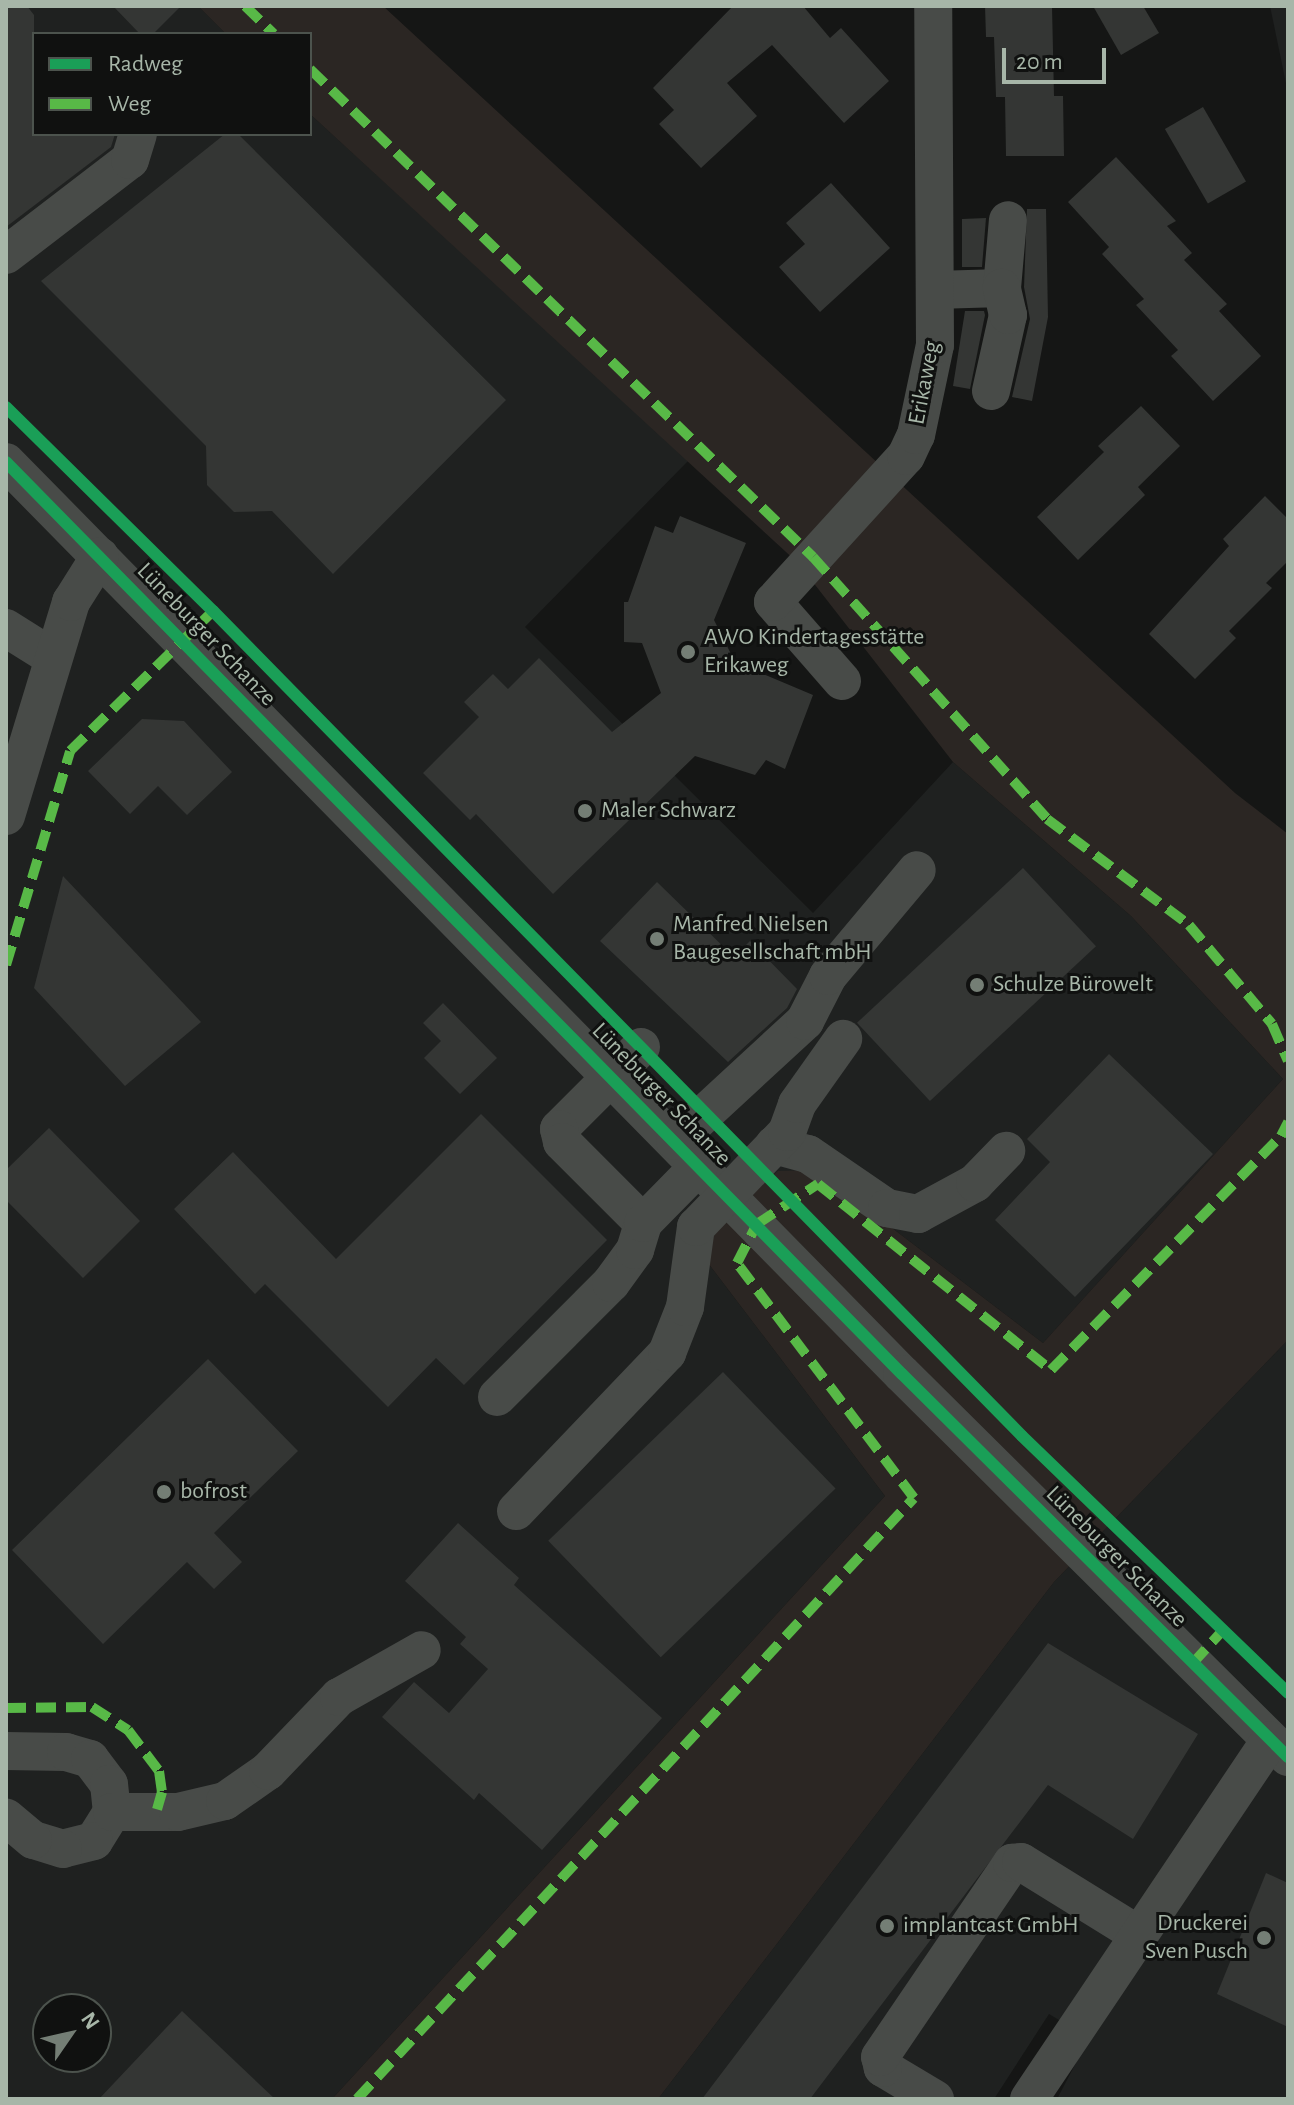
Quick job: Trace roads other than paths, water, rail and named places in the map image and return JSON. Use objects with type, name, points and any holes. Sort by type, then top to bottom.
[{"type":"street","name":"Erikaweg","points":[[842,681],[773,602],[906,456],[916,435],[935,345],[933,6]]},
{"type":"street","points":[[6,255],[130,160],[137,136]]},
{"type":"street","points":[[991,391],[1008,315],[1002,288],[1008,220]]},
{"type":"street","points":[[935,290],[1002,288]]},
{"type":"street","name":"Lüneburger Schanze","points":[[6,462],[1279,1749],[1139,1935],[1029,2099]]},
{"type":"street","points":[[6,816],[71,602],[100,556]]},
{"type":"street","points":[[6,628],[52,657]]},
{"type":"street","points":[[497,1397],[611,1283],[635,1250],[643,1223],[700,1166],[805,1021],[828,976],[917,870]]},
{"type":"street","points":[[700,1166],[774,1145],[787,1132],[797,1104],[837,1047],[808,1033],[805,1021]]},
{"type":"street","points":[[641,1047],[559,1129],[562,1142],[643,1223]]},
{"type":"street","points":[[774,1145],[808,1154],[887,1208],[918,1214],[975,1183],[1006,1151]]},
{"type":"street","points":[[516,1511],[667,1353],[685,1307],[696,1227],[700,1166]]},
{"type":"street","points":[[112,1812],[178,1812],[225,1801],[268,1771],[339,1697],[422,1650]]},
{"type":"street","points":[[6,1751],[66,1752],[90,1759],[109,1784],[112,1812],[94,1841],[63,1849],[33,1840],[6,1817]]},
{"type":"street","points":[[935,2099],[883,2068],[880,2057],[1012,1863],[1021,1862],[1139,1935]]},
{"type":"place","name":"AWO Kindertagesstätte Erikaweg","points":[[688,652]]},
{"type":"place","name":"Maler Schwarz","points":[[585,811]]},
{"type":"place","name":"Manfred Nielsen Baugesellschaft mbH","points":[[657,939]]},
{"type":"place","name":"Schulze Bürowelt","points":[[977,985]]},
{"type":"place","name":"bofrost","points":[[164,1492]]},
{"type":"place","name":"implantcast GmbH","points":[[887,1926]]},
{"type":"place","name":"Druckerei Sven Pusch","points":[[1264,1938]]}]
